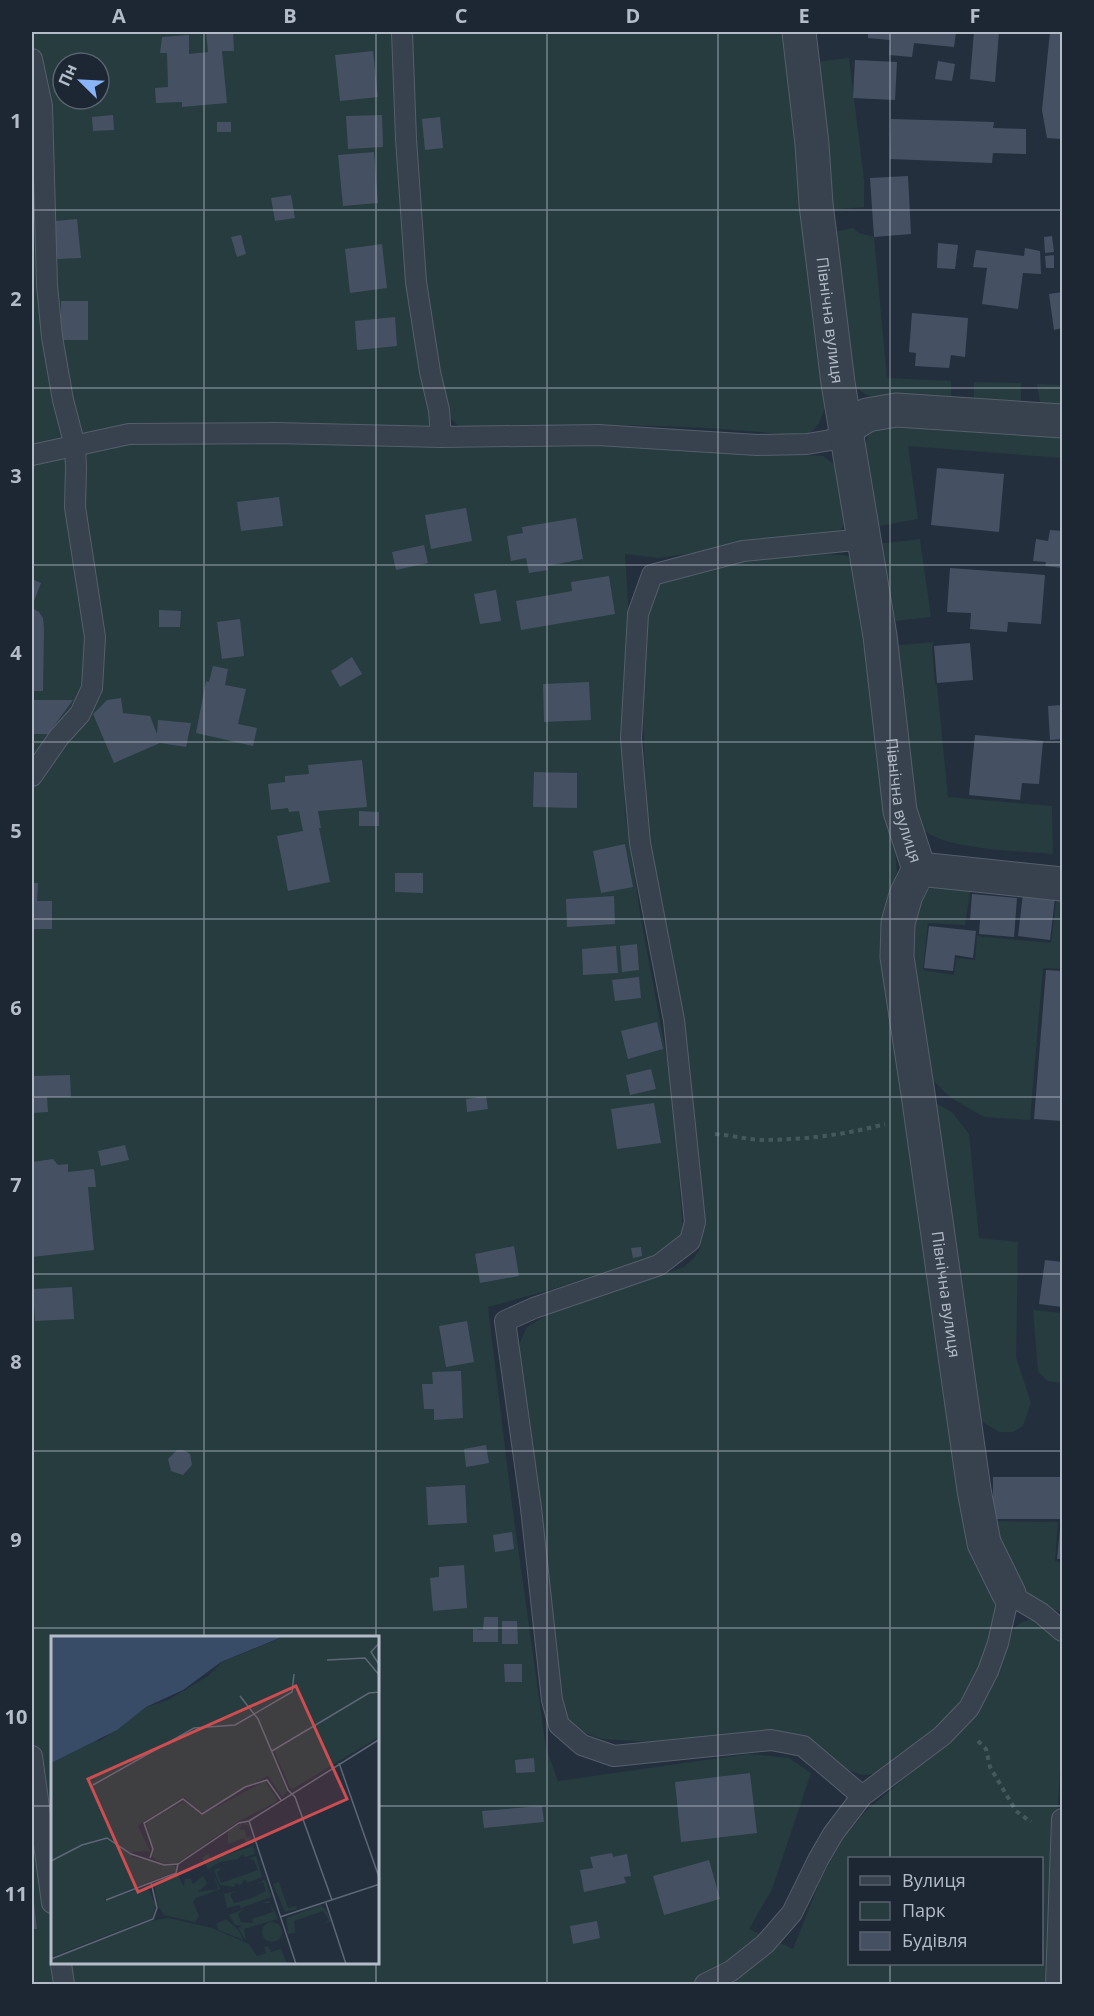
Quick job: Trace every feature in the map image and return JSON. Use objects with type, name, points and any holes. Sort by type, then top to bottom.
[{"type":"street","name":"Північна вулиця","points":[[799,32],[806,79],[826,295],[880,636],[900,811],[919,869],[906,895],[898,923],[897,957],[976,1501],[984,1544],[1009,1594]]},
{"type":"street","points":[[847,428],[867,414],[896,410],[1062,422]]},
{"type":"street","points":[[919,869],[1062,884]]},
{"type":"lane","points":[[402,32],[406,139],[416,282],[430,372],[439,410],[441,437]]},
{"type":"lane","points":[[32,59],[42,106],[47,285],[52,337],[63,400],[75,446],[75,507],[95,637],[92,688],[80,714],[59,737],[32,776]]},
{"type":"lane","points":[[32,455],[129,434],[265,433],[441,437],[598,435],[757,445],[807,444],[831,440],[847,428]]},
{"type":"lane","points":[[862,1796],[803,1746],[771,1740],[614,1756],[582,1745],[559,1725],[552,1700],[531,1508],[505,1321],[534,1308],[658,1265],[690,1241],[694,1222],[674,1020],[638,826],[631,738],[638,614],[652,575],[743,551],[865,539]]},
{"type":"lane","points":[[705,1984],[731,1971],[748,1958],[765,1944],[792,1913],[832,1834],[862,1796],[942,1736],[969,1708],[988,1671],[998,1643],[1009,1594],[1041,1613],[1062,1631]]},
{"type":"lane","points":[[32,1756],[51,1897]]},
{"type":"lane","points":[[1056,1984],[1062,1819]]},
{"type":"lane","points":[[61,1965],[64,1984]]},
{"type":"path","points":[[686,1134],[721,1134],[760,1140],[817,1137],[857,1132],[921,1115]]},
{"type":"path","points":[[942,1736],[975,1738],[982,1744],[986,1749],[993,1773],[1016,1811],[1061,1841]]},
{"type":"green space","points":[[32,32],[397,32],[437,445],[589,444],[823,456],[839,468],[848,516],[839,534],[658,558],[625,554],[629,616],[624,756],[625,814],[641,919],[672,1086],[683,1233],[667,1252],[553,1289],[488,1307],[511,1497],[546,1748],[558,1781],[748,1754],[789,1758],[811,1773],[772,1889],[749,1929],[793,1949],[820,1881],[841,1842],[865,1812],[948,1741],[1014,1628],[1022,1622],[1033,1619],[1049,1627],[1062,1640],[1062,1737],[1047,1984],[32,1984]]},
{"type":"green space","points":[[411,32],[785,32],[827,401],[821,419],[815,428],[799,436],[715,429],[629,426],[459,427],[445,412],[426,307],[416,183]]},
{"type":"green space","points":[[849,58],[864,179],[864,207],[830,210],[815,62]]},
{"type":"green space","points":[[853,228],[859,233],[874,237],[887,378],[951,381],[951,403],[868,396],[855,387],[832,232]]},
{"type":"green space","points":[[974,382],[1021,383],[1021,407],[974,405]]},
{"type":"green space","points":[[1037,384],[1062,385],[1062,410],[1041,409]]},
{"type":"green space","points":[[886,420],[1062,432],[1062,458],[908,446],[918,519],[874,527],[864,449],[868,436]]},
{"type":"green space","points":[[920,539],[931,617],[888,622],[876,544]]},
{"type":"green space","points":[[843,555],[856,559],[893,824],[897,872],[885,926],[997,1603],[994,1640],[962,1705],[937,1731],[876,1774],[862,1775],[841,1767],[819,1752],[602,1739],[577,1730],[561,1709],[516,1358],[527,1327],[552,1312],[684,1267],[700,1249],[702,1230],[700,1212],[649,845],[642,673],[643,627],[652,596],[662,581],[700,566],[765,557]]},
{"type":"green space","points":[[934,642],[932,646],[935,683],[948,797],[1052,806],[1053,854],[964,845],[946,841],[922,828],[913,807],[891,646]]},
{"type":"green space","points":[[946,883],[971,886],[965,925],[928,923],[923,970],[954,975],[956,958],[975,960],[977,936],[1051,943],[1057,894],[1062,895],[1062,969],[1043,968],[1030,1120],[984,1117],[951,1098],[924,1072],[910,974],[916,904],[929,889]]},
{"type":"green space","points":[[928,1099],[952,1112],[969,1134],[979,1238],[1018,1242],[1016,1357],[1031,1403],[1023,1426],[1013,1432],[1000,1432],[972,1416]]},
{"type":"green space","points":[[1033,1310],[1062,1313],[1062,1383],[1048,1381],[1038,1372]]},
{"type":"green space","points":[[988,1521],[1058,1522],[1055,1561],[1062,1563],[1062,1611],[1055,1610],[1037,1600],[1005,1569],[995,1547]]},
{"type":"building","points":[[206,32],[233,32],[234,51],[222,51],[227,103],[182,107],[182,102],[156,103],[155,88],[168,87],[167,53],[160,53],[162,37],[189,35],[189,54],[208,52]]},
{"type":"building","points":[[868,32],[956,32],[954,47],[914,43],[912,57],[889,55],[890,40],[868,38]]},
{"type":"building","points":[[974,32],[999,32],[995,82],[970,79]]},
{"type":"building","points":[[1050,32],[1062,32],[1062,139],[1047,138],[1042,110]]},
{"type":"building","points":[[373,51],[378,97],[340,101],[335,55]]},
{"type":"building","points":[[855,60],[897,62],[895,100],[853,98]]},
{"type":"building","points":[[938,61],[955,64],[952,81],[935,79]]},
{"type":"building","points":[[113,115],[114,130],[93,131],[92,117]]},
{"type":"building","points":[[382,115],[383,147],[348,149],[346,116]]},
{"type":"building","points":[[440,117],[443,148],[425,150],[422,119]]},
{"type":"building","points":[[891,119],[994,122],[993,128],[1026,129],[1026,154],[993,153],[992,163],[890,159]]},
{"type":"building","points":[[217,122],[231,122],[231,132],[217,132]]},
{"type":"building","points":[[374,152],[378,203],[343,206],[338,155]]},
{"type":"building","points":[[908,176],[911,234],[874,237],[870,178]]},
{"type":"building","points":[[291,195],[295,218],[275,221],[271,198]]},
{"type":"building","points":[[77,219],[81,258],[57,259],[55,221]]},
{"type":"building","points":[[241,235],[246,254],[237,257],[231,237]]},
{"type":"building","points":[[1052,236],[1054,252],[1045,253],[1044,237]]},
{"type":"building","points":[[938,243],[958,245],[955,269],[937,268]]},
{"type":"building","points":[[382,244],[387,288],[350,293],[345,249]]},
{"type":"building","points":[[1025,248],[1040,251],[1041,274],[1023,273],[1018,309],[982,304],[987,268],[973,267],[976,250],[1024,256]]},
{"type":"building","points":[[1054,255],[1054,268],[1046,268],[1045,256]]},
{"type":"building","points":[[1062,292],[1062,328],[1054,330],[1049,294]]},
{"type":"building","points":[[61,301],[88,301],[88,340],[61,340]]},
{"type":"building","points":[[912,313],[968,318],[965,357],[951,355],[949,368],[915,366],[916,353],[909,352]]},
{"type":"building","points":[[395,317],[397,346],[357,350],[355,321]]},
{"type":"building","points":[[937,468],[1004,474],[999,532],[931,525]]},
{"type":"building","points":[[279,497],[283,526],[241,531],[237,502]]},
{"type":"building","points":[[466,508],[472,541],[431,549],[425,515]]},
{"type":"building","points":[[576,518],[583,559],[547,566],[548,570],[529,573],[526,558],[511,561],[507,536],[523,533],[522,527]]},
{"type":"building","points":[[1050,530],[1062,531],[1062,568],[1045,566],[1046,562],[1033,561],[1036,539],[1048,541]]},
{"type":"building","points":[[424,545],[428,563],[396,570],[392,552]]},
{"type":"building","points":[[950,568],[1045,575],[1041,624],[1008,622],[1007,632],[970,629],[971,613],[947,612]]},
{"type":"building","points":[[609,576],[615,614],[521,630],[516,601],[572,591],[571,582]]},
{"type":"building","points":[[32,579],[41,583],[32,606]]},
{"type":"building","points":[[496,590],[501,621],[480,624],[474,594]]},
{"type":"building","points":[[32,608],[43,618],[43,691],[32,691]]},
{"type":"building","points":[[159,610],[181,611],[180,627],[159,627]]},
{"type":"building","points":[[240,619],[244,656],[222,659],[217,622]]},
{"type":"building","points":[[970,643],[973,680],[937,683],[934,646]]},
{"type":"building","points":[[352,657],[362,674],[340,687],[331,671]]},
{"type":"building","points":[[213,666],[228,669],[225,685],[246,689],[238,724],[257,728],[253,746],[196,733],[206,681],[209,682]]},
{"type":"building","points":[[589,682],[591,720],[544,722],[543,684]]},
{"type":"building","points":[[121,698],[123,713],[150,716],[157,734],[158,720],[191,723],[186,747],[160,743],[114,763],[93,714],[107,700]]},
{"type":"building","points":[[32,700],[73,700],[48,734],[32,734]]},
{"type":"building","points":[[1062,705],[1062,739],[1050,740],[1048,706]]},
{"type":"building","points":[[975,735],[1043,741],[1039,784],[1022,783],[1020,800],[969,795]]},
{"type":"building","points":[[362,760],[367,807],[318,811],[321,828],[319,828],[330,882],[288,891],[277,836],[303,831],[299,811],[289,812],[288,808],[271,810],[268,784],[285,782],[285,776],[309,774],[308,765]]},
{"type":"building","points":[[534,772],[577,773],[577,808],[533,807]]},
{"type":"building","points":[[359,811],[379,812],[379,826],[359,826]]},
{"type":"building","points":[[625,844],[633,887],[601,893],[593,851]]},
{"type":"building","points":[[395,873],[423,873],[423,893],[395,892]]},
{"type":"building","points":[[32,883],[38,883],[37,901],[52,901],[52,929],[32,929]]},
{"type":"building","points":[[972,894],[1017,898],[1014,937],[979,934],[980,920],[970,920]]},
{"type":"building","points":[[1023,894],[1055,898],[1050,940],[1018,936]]},
{"type":"building","points":[[614,896],[615,924],[567,927],[566,899]]},
{"type":"building","points":[[929,926],[976,931],[973,958],[955,955],[953,971],[924,968]]},
{"type":"building","points":[[637,944],[639,970],[622,972],[620,946]]},
{"type":"building","points":[[616,946],[618,973],[583,975],[582,949]]},
{"type":"building","points":[[1046,970],[1062,971],[1062,1121],[1034,1119]]},
{"type":"building","points":[[639,977],[641,998],[615,1001],[612,980]]},
{"type":"building","points":[[657,1022],[663,1049],[628,1059],[621,1031]]},
{"type":"building","points":[[651,1069],[656,1089],[630,1095],[626,1075]]},
{"type":"building","points":[[70,1075],[71,1097],[47,1097],[48,1112],[32,1113],[32,1076]]},
{"type":"building","points":[[486,1096],[488,1109],[467,1112],[466,1099]]},
{"type":"building","points":[[654,1103],[661,1143],[617,1149],[611,1109]]},
{"type":"building","points":[[125,1145],[129,1160],[101,1166],[98,1151]]},
{"type":"building","points":[[53,1159],[58,1165],[68,1164],[68,1172],[94,1169],[96,1187],[88,1187],[94,1250],[32,1257],[32,1162]]},
{"type":"building","points":[[514,1246],[519,1276],[480,1283],[475,1254]]},
{"type":"building","points":[[641,1247],[642,1256],[633,1258],[631,1248]]},
{"type":"building","points":[[1045,1260],[1062,1262],[1062,1307],[1039,1304]]},
{"type":"building","points":[[72,1287],[74,1319],[35,1321],[33,1289]]},
{"type":"building","points":[[467,1321],[474,1362],[446,1367],[439,1326]]},
{"type":"building","points":[[461,1371],[463,1418],[434,1420],[434,1409],[424,1409],[422,1384],[433,1384],[432,1372]]},
{"type":"building","points":[[486,1445],[489,1463],[466,1467],[464,1449]]},
{"type":"building","points":[[177,1450],[190,1454],[192,1465],[183,1475],[171,1471],[168,1459]]},
{"type":"building","points":[[993,1477],[1062,1477],[1062,1559],[1057,1559],[1061,1519],[993,1519]]},
{"type":"building","points":[[465,1485],[467,1523],[428,1525],[426,1487]]},
{"type":"building","points":[[512,1532],[514,1549],[495,1552],[493,1535]]},
{"type":"building","points":[[464,1565],[467,1608],[433,1611],[430,1578],[439,1577],[439,1567]]},
{"type":"building","points":[[484,1617],[498,1617],[498,1642],[473,1642],[473,1629],[483,1630]]},
{"type":"building","points":[[502,1621],[517,1621],[518,1644],[502,1644]]},
{"type":"building","points":[[504,1664],[522,1664],[522,1682],[505,1682]]},
{"type":"building","points":[[534,1758],[535,1772],[516,1773],[515,1760]]},
{"type":"building","points":[[750,1773],[757,1833],[681,1842],[675,1782]]},
{"type":"building","points":[[542,1806],[544,1822],[484,1828],[482,1811]]},
{"type":"building","points":[[612,1853],[613,1857],[627,1854],[631,1876],[624,1877],[626,1883],[584,1892],[580,1870],[593,1868],[590,1857]]},
{"type":"building","points":[[709,1860],[720,1899],[664,1915],[653,1876]]},
{"type":"building","points":[[33,1894],[37,1929],[32,1929]]},
{"type":"building","points":[[597,1921],[600,1938],[573,1944],[570,1926]]}]
